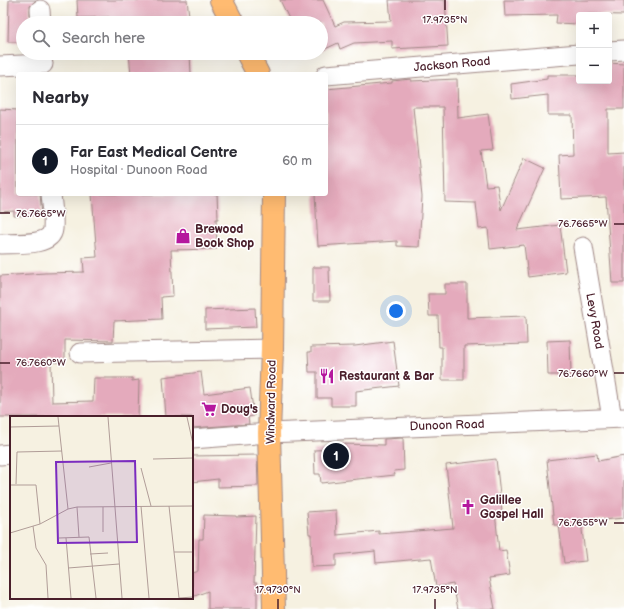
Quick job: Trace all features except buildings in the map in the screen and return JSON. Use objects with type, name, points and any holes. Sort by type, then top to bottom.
[{"type":"main road","points":[[221,0],[229,16]]},
{"type":"main road","points":[[251,60],[257,72]]},
{"type":"main road","name":"Windward Road","points":[[274,196],[270,432],[274,609]]},
{"type":"street","points":[[612,51],[624,50]]},
{"type":"street","name":"Jackson Road","points":[[328,75],[576,54]]},
{"type":"street","points":[[0,66],[43,64]]},
{"type":"street","points":[[0,244],[42,242],[49,237],[53,230],[51,196]]},
{"type":"street","name":"Levy Road","points":[[583,247],[618,418]]},
{"type":"street","points":[[80,353],[272,349]]},
{"type":"street","name":"Dunoon Road","points":[[193,439],[270,432],[618,418]]},
{"type":"street","points":[[0,455],[10,454]]},
{"type":"place","name":"Brewood Book Shop","points":[[183,236]]},
{"type":"place","name":"Restaurant & Bar","points":[[327,376]]},
{"type":"place","name":"Doug's","points":[[209,409]]},
{"type":"place","name":"Far East Medical Centre","points":[[336,456]]},
{"type":"place","name":"Galillee Gospel Hall","points":[[468,507]]}]
